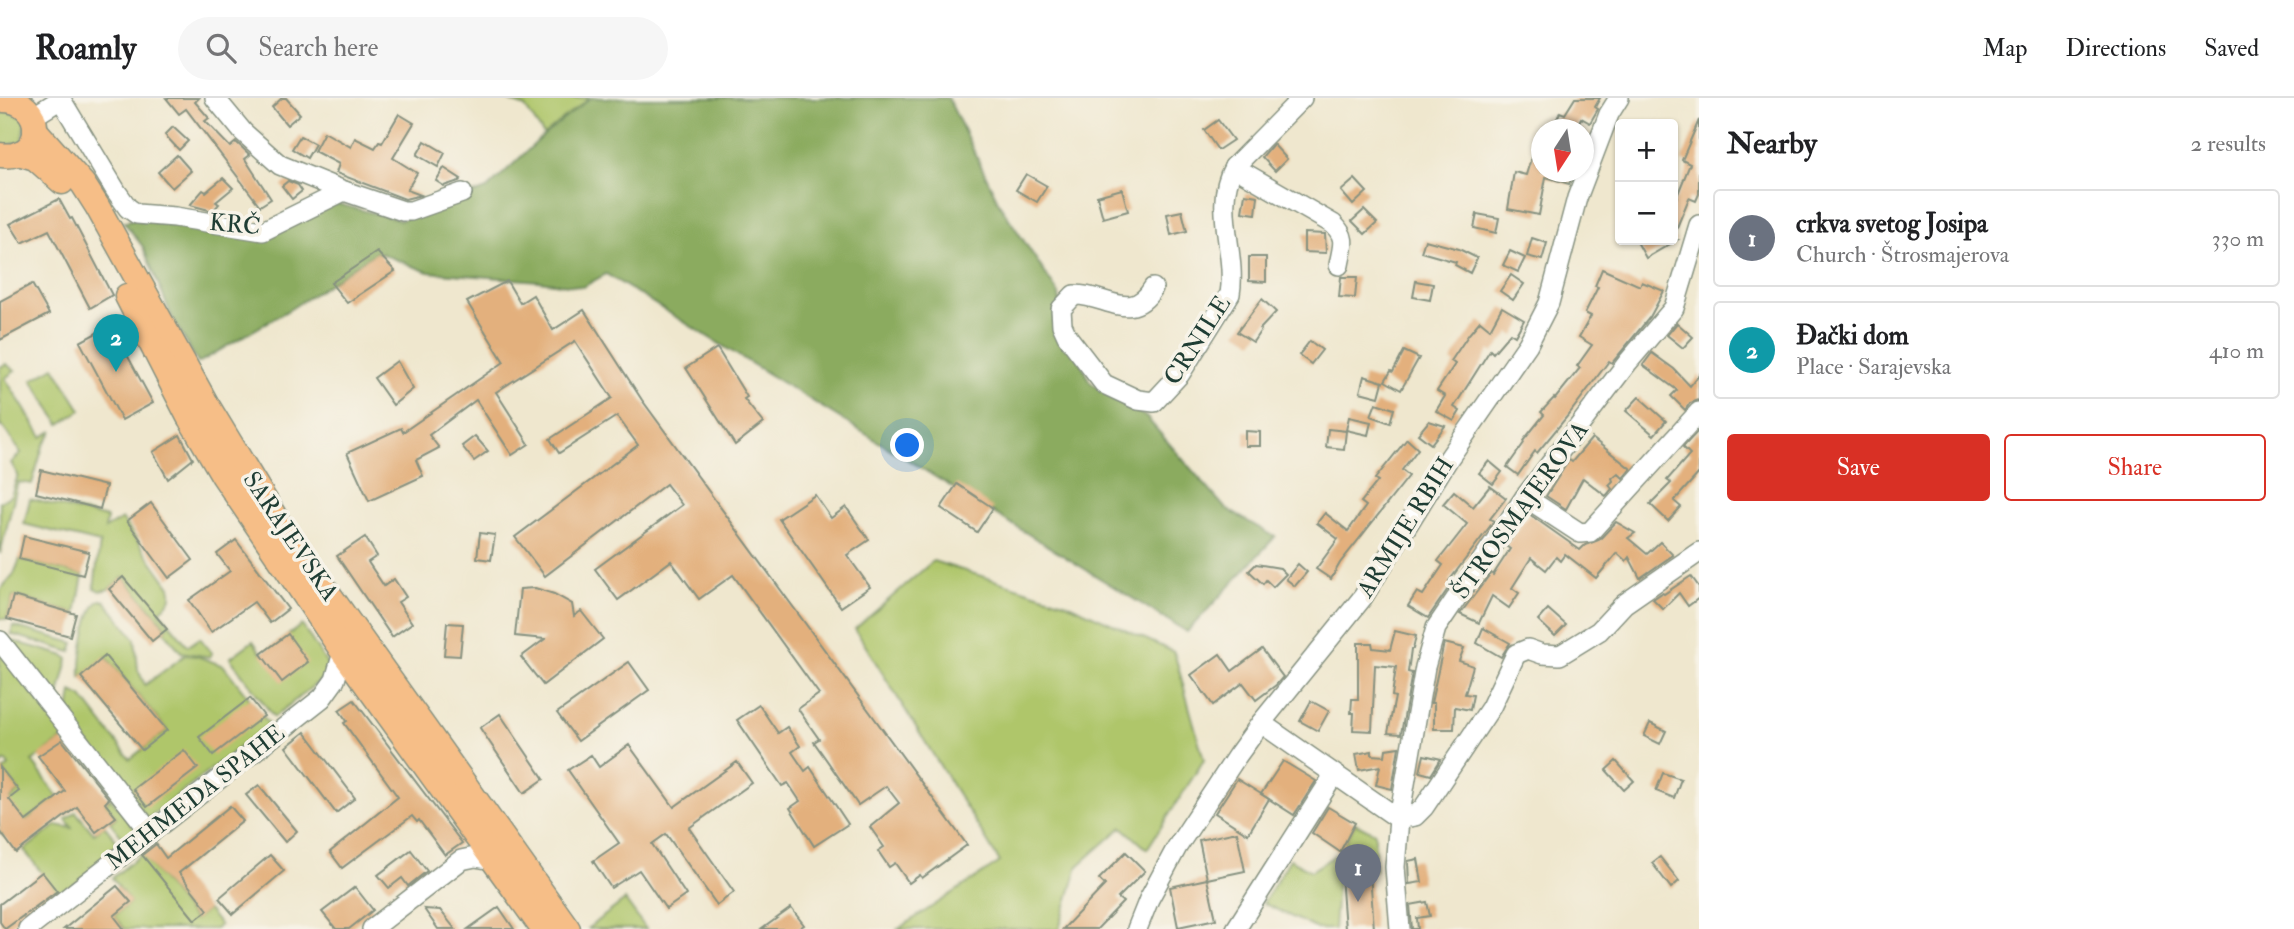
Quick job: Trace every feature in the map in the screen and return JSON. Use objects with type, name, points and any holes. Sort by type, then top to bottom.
[{"type":"main road","points":[[6,156],[30,144],[21,109]]},
{"type":"main road","name":"SARAJEVSKA","points":[[21,109],[83,184],[97,206],[207,405],[281,527],[568,929]]},
{"type":"main road","name":"SARAJEVSKA","points":[[6,156],[35,158],[69,190],[189,417],[223,475],[343,652],[543,929]]},
{"type":"street","points":[[215,98],[243,132],[280,165],[344,191],[403,211],[411,211],[462,193]]},
{"type":"street","name":"CRNILE","points":[[1153,288],[1147,298],[1136,306],[1122,306],[1087,295],[1074,295],[1061,309],[1062,325],[1067,337],[1104,384],[1138,400],[1154,402],[1180,374],[1230,295],[1231,258],[1224,194],[1227,178],[1234,167],[1302,98]]},
{"type":"street","name":"ARMIJE RBIH","points":[[1137,929],[1177,847],[1261,723],[1363,597],[1449,458],[1528,344],[1549,303],[1577,198],[1609,114],[1619,98]]},
{"type":"street","name":"KRČ","points":[[21,109],[61,99],[116,191],[128,208],[137,214],[175,217],[263,231],[344,191]]},
{"type":"street","points":[[1234,167],[1338,228],[1343,238],[1339,265]]},
{"type":"street","name":"ŠTROSMAJEROVA","points":[[1399,929],[1395,867],[1399,820],[1425,667],[1436,628],[1525,497],[1628,362],[1674,308],[1699,225]]},
{"type":"street","points":[[1525,497],[1580,533],[1590,532],[1699,412]]},
{"type":"street","points":[[1261,723],[1399,820],[1415,816],[1424,807],[1491,707],[1516,654],[1528,649],[1542,654],[1560,655],[1599,631],[1624,604],[1699,552]]},
{"type":"street","points":[[0,641],[151,832]]},
{"type":"street","name":"MEHMEDA SPAHE","points":[[28,929],[322,698],[335,680],[343,652]]},
{"type":"street","points":[[1236,929],[1334,775]]},
{"type":"street","points":[[372,929],[461,860],[475,857],[493,860]]},
{"type":"green space","points":[[501,98],[590,98],[544,135],[525,107]]},
{"type":"green space","points":[[590,98],[948,98],[1000,205],[1059,294],[1062,325],[1091,383],[1146,417],[1225,508],[1275,537],[1187,632],[606,274],[583,287],[428,272],[377,252],[292,308],[198,363],[171,315],[143,247],[124,222],[133,219],[264,234],[334,203],[401,220],[487,189],[544,135]]},
{"type":"green space","points":[[0,109],[25,118],[22,142],[0,146]]},
{"type":"green space","points":[[6,364],[15,371],[5,378],[42,437],[53,431],[43,446],[32,484],[18,482],[0,554],[0,502],[11,495],[18,475],[11,463],[21,453],[2,426],[0,427],[0,367]]},
{"type":"green space","points":[[54,367],[81,410],[60,424],[32,380]]},
{"type":"green space","points":[[30,499],[107,518],[105,529],[122,519],[170,587],[171,598],[160,612],[188,646],[200,638],[212,653],[210,657],[181,652],[164,631],[167,628],[123,577],[109,589],[100,591],[94,588],[100,543],[24,524]]},
{"type":"green space","points":[[20,559],[83,575],[76,614],[13,596],[7,619],[0,619],[0,590],[14,574]]},
{"type":"green space","points":[[933,561],[1064,602],[1174,652],[1204,760],[1147,849],[1122,827],[1078,866],[1059,929],[898,929],[1000,862],[855,629]]},
{"type":"green space","points":[[100,600],[105,601],[135,639],[138,670],[145,685],[185,655],[197,656],[224,666],[269,724],[147,819],[68,718],[72,692],[82,697],[130,759],[167,730],[106,657],[81,677],[88,624],[95,605]]},
{"type":"green space","points":[[302,625],[329,667],[327,675],[274,717],[230,658],[253,641],[262,654]]},
{"type":"green space","points":[[13,626],[74,643],[71,652],[11,634]]},
{"type":"green space","points":[[9,640],[68,659],[56,699]]},
{"type":"green space","points":[[0,652],[66,737],[32,761],[58,797],[5,837],[0,832],[1,820],[7,804],[19,791],[3,771],[9,766],[5,761],[0,765]]},
{"type":"green space","points":[[111,798],[136,830],[135,835],[126,842],[110,822],[116,817],[105,803]]},
{"type":"green space","points":[[76,812],[94,834],[104,825],[118,843],[119,849],[60,896],[24,850],[57,825],[72,828],[66,819]]},
{"type":"green space","points":[[1355,823],[1375,833],[1375,870],[1338,871],[1334,929],[1317,929],[1263,903],[1290,859],[1311,871],[1340,852]]},
{"type":"green space","points":[[142,854],[194,920],[208,910],[220,925],[215,929],[124,929],[114,916],[130,902],[112,878]]},
{"type":"green space","points":[[625,900],[646,929],[588,928]]},
{"type":"building","points":[[166,98],[199,98],[195,102],[209,118],[205,121],[230,147],[236,142],[250,155],[245,159],[271,199],[260,206],[186,109],[179,114]]},
{"type":"building","points":[[282,98],[286,98],[300,114],[287,125],[272,107]]},
{"type":"building","points":[[1575,98],[1600,98],[1592,119],[1557,119],[1560,112],[1565,114]]},
{"type":"building","points":[[399,114],[414,123],[393,158],[417,173],[407,190],[421,195],[405,199],[336,173],[339,164],[314,151],[324,132],[351,147],[355,138],[375,148],[379,142],[382,143]]},
{"type":"building","points":[[1218,120],[1233,140],[1218,150],[1204,130]]},
{"type":"building","points":[[1699,120],[1699,194],[1696,201],[1689,198],[1678,225],[1678,194],[1690,164],[1682,160]]},
{"type":"building","points":[[173,127],[188,141],[179,150],[165,135]]},
{"type":"building","points":[[300,136],[315,144],[307,158],[292,149]]},
{"type":"building","points":[[425,141],[445,153],[438,167],[417,155]]},
{"type":"building","points":[[1273,144],[1287,159],[1275,171],[1262,157]]},
{"type":"building","points":[[177,155],[191,171],[172,188],[158,172]]},
{"type":"building","points":[[1531,158],[1531,182],[1545,182],[1539,215],[1508,209],[1514,172],[1526,175]]},
{"type":"building","points":[[444,168],[461,179],[444,186],[436,181]]},
{"type":"building","points":[[1026,174],[1047,186],[1037,202],[1016,190]]},
{"type":"building","points":[[223,178],[233,188],[216,202],[219,204],[213,211],[190,205],[203,190],[206,192]]},
{"type":"building","points":[[1355,179],[1367,192],[1353,205],[1341,191]]},
{"type":"building","points":[[288,181],[298,185],[302,191],[292,199],[282,186]]},
{"type":"building","points":[[1122,189],[1128,211],[1103,218],[1097,196]]},
{"type":"building","points":[[1245,194],[1258,196],[1256,214],[1242,212]]},
{"type":"building","points":[[59,199],[70,219],[72,218],[112,295],[90,308],[49,230],[22,243],[10,224]]},
{"type":"building","points":[[1364,210],[1377,223],[1365,234],[1352,221]]},
{"type":"building","points":[[1182,211],[1187,231],[1171,235],[1167,214]]},
{"type":"building","points":[[1477,214],[1499,218],[1496,233],[1474,228]]},
{"type":"building","points":[[1304,233],[1325,234],[1326,253],[1304,252]]},
{"type":"building","points":[[1532,238],[1547,243],[1542,260],[1527,256]]},
{"type":"building","points":[[1425,240],[1459,249],[1477,258],[1470,273],[1455,265],[1456,262],[1421,252]]},
{"type":"building","points":[[1639,245],[1668,245],[1646,258]]},
{"type":"building","points":[[1510,251],[1525,258],[1518,272],[1503,265]]},
{"type":"building","points":[[377,252],[395,271],[347,303],[331,283]]},
{"type":"building","points":[[1249,257],[1266,257],[1266,282],[1249,281]]},
{"type":"building","points":[[1602,269],[1640,286],[1642,282],[1664,291],[1650,317],[1612,363],[1609,361],[1518,475],[1507,467],[1544,415],[1541,412],[1580,368],[1577,366],[1592,345],[1579,337],[1591,316],[1585,313],[1598,287],[1595,286]]},
{"type":"building","points":[[1511,275],[1524,284],[1513,300],[1500,291]]},
{"type":"building","points":[[1341,277],[1357,277],[1355,298],[1339,297]]},
{"type":"building","points":[[507,281],[520,303],[533,295],[553,330],[584,310],[642,400],[967,845],[922,878],[920,875],[909,883],[895,863],[889,867],[878,851],[884,847],[870,827],[899,803],[886,786],[858,805],[814,742],[819,739],[798,709],[819,694],[733,575],[699,599],[671,561],[618,600],[595,569],[682,505],[666,484],[545,576],[515,537],[638,445],[617,416],[559,453],[550,439],[612,398],[575,341],[496,392],[529,444],[512,455],[476,400],[429,435],[439,448],[416,460],[423,476],[369,501],[347,453],[401,428],[403,432],[504,362],[467,302]]},
{"type":"building","points":[[1416,281],[1433,284],[1430,300],[1413,297]]},
{"type":"building","points":[[32,284],[49,314],[0,340],[0,301]]},
{"type":"building","points":[[1262,299],[1276,312],[1260,329],[1253,342],[1237,332]]},
{"type":"building","points":[[1502,307],[1524,320],[1515,336],[1510,333],[1493,353],[1490,350],[1454,407],[1460,411],[1454,421],[1436,411],[1445,396],[1437,391],[1455,364],[1451,361],[1469,334],[1480,321],[1490,329]]},
{"type":"building","points":[[1677,323],[1693,337],[1683,348],[1667,335]]},
{"type":"building","points":[[111,325],[153,403],[122,420],[80,342]]},
{"type":"building","points":[[1310,341],[1322,350],[1311,364],[1299,355]]},
{"type":"building","points":[[717,348],[747,397],[744,399],[763,423],[735,445],[686,368]]},
{"type":"building","points":[[1404,351],[1419,358],[1401,390],[1385,381]]},
{"type":"building","points":[[1652,353],[1674,369],[1690,386],[1699,375],[1699,400],[1690,403],[1685,410],[1671,396],[1677,390],[1643,365]]},
{"type":"building","points":[[397,361],[413,389],[393,405],[374,378]]},
{"type":"building","points":[[1364,376],[1383,382],[1379,397],[1360,392]]},
{"type":"building","points":[[1639,397],[1666,421],[1654,435],[1626,411]]},
{"type":"building","points":[[1376,403],[1394,409],[1390,423],[1371,416]]},
{"type":"building","points":[[1349,417],[1371,422],[1368,435],[1346,430]]},
{"type":"building","points":[[1429,421],[1445,426],[1431,444],[1418,434]]},
{"type":"building","points":[[1328,429],[1346,431],[1344,449],[1326,447]]},
{"type":"building","points":[[1699,430],[1699,473],[1674,501],[1681,507],[1668,521],[1650,504],[1671,483],[1667,480],[1690,454],[1683,447]]},
{"type":"building","points":[[1245,431],[1260,432],[1260,446],[1245,446]]},
{"type":"building","points":[[180,435],[193,459],[168,479],[153,452]]},
{"type":"building","points":[[475,436],[488,451],[474,461],[462,446]]},
{"type":"building","points":[[1592,438],[1631,469],[1623,478],[1618,473],[1612,478],[1613,481],[1609,485],[1612,489],[1606,496],[1583,478],[1566,509],[1546,496],[1569,460],[1572,462]]},
{"type":"building","points":[[1407,439],[1418,449],[1402,470],[1409,476],[1340,563],[1331,579],[1316,569],[1338,539],[1317,523],[1325,513],[1348,531],[1366,506],[1361,502],[1378,481],[1375,479]]},
{"type":"building","points":[[1489,461],[1502,472],[1493,484],[1479,473]]},
{"type":"building","points":[[41,470],[106,486],[100,509],[36,493]]},
{"type":"building","points":[[957,484],[993,508],[977,532],[941,508]]},
{"type":"building","points":[[1490,486],[1506,498],[1490,519],[1494,521],[1449,581],[1452,583],[1428,618],[1408,606],[1417,592],[1423,595],[1443,565],[1438,561],[1467,524],[1443,504],[1454,491],[1473,507]]},
{"type":"building","points":[[815,495],[831,518],[846,507],[869,540],[847,555],[870,587],[841,607],[779,519]]},
{"type":"building","points":[[151,503],[193,560],[169,578],[127,521]]},
{"type":"building","points":[[1529,514],[1580,550],[1599,540],[1616,522],[1635,533],[1628,538],[1647,554],[1660,542],[1673,555],[1640,578],[1629,557],[1626,561],[1617,553],[1596,578],[1565,554],[1560,561],[1556,557],[1546,570],[1531,558],[1512,588],[1519,593],[1509,608],[1492,596],[1479,623],[1460,614],[1491,573],[1493,575],[1510,549],[1506,546]]},
{"type":"building","points":[[480,533],[495,535],[491,560],[477,558]]},
{"type":"building","points":[[24,536],[89,552],[83,575],[19,559]]},
{"type":"building","points":[[365,537],[377,556],[368,562],[384,586],[394,579],[406,597],[398,602],[412,623],[392,637],[337,556]]},
{"type":"building","points":[[236,540],[288,609],[270,623],[254,602],[211,632],[189,600],[230,571],[217,554]]},
{"type":"building","points":[[1256,564],[1280,568],[1286,574],[1273,587],[1266,580],[1263,584],[1249,571]]},
{"type":"building","points":[[1298,564],[1307,572],[1295,586],[1286,579]]},
{"type":"building","points":[[1691,576],[1699,587],[1699,598],[1688,606],[1679,593],[1663,609],[1653,599],[1664,594]]},
{"type":"building","points":[[123,577],[167,629],[152,641],[109,589]]},
{"type":"building","points":[[535,588],[572,604],[574,616],[581,611],[603,639],[543,685],[521,657],[545,639],[515,636],[520,589]]},
{"type":"building","points":[[13,596],[76,614],[70,636],[7,619]]},
{"type":"building","points":[[1548,609],[1566,625],[1555,636],[1538,620]]},
{"type":"building","points":[[447,623],[463,624],[460,656],[444,655]]},
{"type":"building","points":[[1483,628],[1510,643],[1501,657],[1477,643]]},
{"type":"building","points":[[1395,631],[1416,636],[1411,649],[1408,672],[1412,673],[1401,734],[1388,733],[1395,697],[1392,696],[1396,667],[1375,665],[1372,731],[1353,730],[1352,699],[1358,699],[1358,643],[1372,643],[1373,648],[1390,650]]},
{"type":"building","points":[[288,634],[308,662],[282,682],[261,654]]},
{"type":"building","points":[[1444,643],[1464,648],[1459,661],[1473,666],[1465,694],[1473,695],[1470,710],[1455,707],[1454,729],[1434,729],[1434,703],[1431,703]]},
{"type":"building","points":[[1262,649],[1283,677],[1256,700],[1243,683],[1213,705],[1191,675],[1220,654],[1232,671]]},
{"type":"building","points":[[105,656],[167,730],[142,750],[81,677]]},
{"type":"building","points":[[629,662],[649,690],[578,741],[557,713]]},
{"type":"building","points":[[250,698],[264,716],[213,755],[199,737]]},
{"type":"building","points":[[354,700],[462,843],[445,855],[419,820],[417,822],[412,816],[342,868],[330,852],[398,797],[344,723],[347,721],[339,710]]},
{"type":"building","points":[[1311,701],[1329,711],[1318,731],[1300,721]]},
{"type":"building","points":[[759,705],[778,733],[787,727],[800,746],[792,752],[805,771],[810,767],[848,824],[814,846],[790,808],[800,801],[788,783],[782,786],[737,720]]},
{"type":"building","points":[[500,714],[544,779],[524,793],[480,728]]},
{"type":"building","points":[[1650,723],[1666,731],[1660,744],[1644,736]]},
{"type":"building","points":[[305,732],[355,798],[336,813],[286,747]]},
{"type":"building","points":[[62,740],[109,799],[105,803],[116,817],[96,832],[77,807],[16,853],[0,831],[0,767],[19,791],[9,799],[26,821],[65,791],[38,756]]},
{"type":"building","points":[[629,745],[674,807],[737,762],[752,783],[689,828],[734,892],[717,905],[666,834],[652,844],[686,895],[666,909],[639,870],[611,888],[593,861],[619,843],[568,770],[591,755],[599,767]]},
{"type":"building","points":[[1399,747],[1392,789],[1376,785],[1380,766],[1359,770],[1356,754],[1372,751],[1372,755],[1385,756],[1386,749]]},
{"type":"building","points":[[184,750],[198,768],[147,807],[133,789]]},
{"type":"building","points":[[1424,755],[1441,759],[1431,775],[1420,772]]},
{"type":"building","points":[[1283,761],[1316,781],[1294,815],[1261,794]]},
{"type":"building","points":[[1616,761],[1634,781],[1624,790],[1606,770]]},
{"type":"building","points":[[1663,773],[1681,779],[1674,798],[1656,791]]},
{"type":"building","points":[[1237,779],[1269,799],[1248,834],[1215,813]]},
{"type":"building","points":[[259,785],[297,831],[285,842],[246,795]]},
{"type":"building","points":[[230,806],[243,821],[179,873],[208,910],[195,920],[142,855],[156,844],[166,858]]},
{"type":"building","points":[[1328,807],[1355,823],[1340,852],[1312,833]]},
{"type":"building","points":[[1237,832],[1245,871],[1207,879],[1199,840]]},
{"type":"building","points":[[411,850],[427,871],[408,886],[402,878],[389,888],[378,875]]},
{"type":"building","points":[[1126,852],[1145,871],[1118,898],[1123,902],[1097,929],[1063,929],[1105,885],[1099,879]]},
{"type":"building","points":[[270,855],[284,871],[233,914],[219,898]]},
{"type":"building","points":[[1660,857],[1679,881],[1671,888],[1652,863]]},
{"type":"building","points":[[1418,859],[1422,882],[1409,884],[1408,861]]},
{"type":"building","points":[[42,872],[57,891],[5,929],[0,922],[0,904]]},
{"type":"building","points":[[1370,873],[1374,929],[1345,929],[1341,875]]},
{"type":"building","points":[[1207,879],[1216,919],[1178,927],[1170,887]]},
{"type":"building","points":[[117,886],[131,902],[114,916],[124,929],[64,929]]},
{"type":"building","points":[[355,887],[373,910],[349,929],[336,929],[322,912]]},
{"type":"building","points":[[1427,902],[1430,916],[1417,918],[1418,929],[1412,929],[1410,905]]},
{"type":"building","points":[[499,907],[514,929],[468,929]]},
{"type":"building","points":[[791,908],[804,925],[798,929],[762,929]]},
{"type":"building","points":[[424,909],[440,910],[455,929],[438,929]]},
{"type":"place","name":"Đački dom","points":[[116,372]]},
{"type":"place","name":"crkva svetog Josipa","points":[[1358,902]]}]
